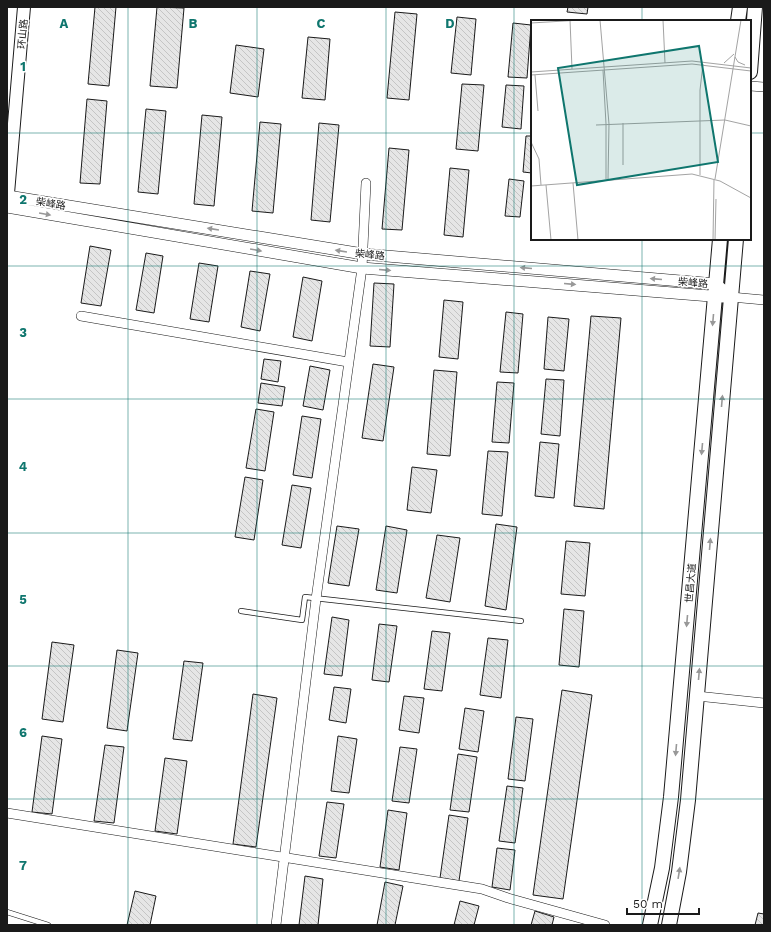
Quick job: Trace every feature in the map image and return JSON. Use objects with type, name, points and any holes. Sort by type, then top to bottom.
[{"type":"main road","name":"环山路","points":[[7,203],[24,7]]},
{"type":"main road","points":[[738,20],[740,7]]},
{"type":"main road","points":[[751,61],[756,7]]},
{"type":"main road","name":"世昌大道","points":[[650,925],[662,868],[671,797],[720,240]]},
{"type":"main road","name":"世昌大道","points":[[669,925],[679,872],[688,800],[736,240]]},
{"type":"street","points":[[751,86],[764,87]]},
{"type":"street","points":[[276,925],[316,598],[362,268],[366,183]]},
{"type":"street","name":"柴峰路","points":[[7,203],[363,254],[716,290],[731,297]]},
{"type":"street","name":"柴峰路","points":[[7,203],[362,268],[716,290]]},
{"type":"street","points":[[731,297],[764,300]]},
{"type":"street","points":[[81,316],[348,362]]},
{"type":"street","points":[[697,696],[764,703]]},
{"type":"street","points":[[7,813],[482,889],[508,898],[605,925]]},
{"type":"lane","points":[[241,611],[302,620],[305,597],[521,621]]},
{"type":"lane","points":[[7,912],[48,925]]},
{"type":"building","points":[[95,7],[116,7],[109,86],[88,84]]},
{"type":"building","points":[[157,7],[184,8],[177,88],[150,86]]},
{"type":"building","points":[[568,7],[588,7],[587,14],[567,12]]},
{"type":"building","points":[[395,12],[417,14],[409,100],[387,98]]},
{"type":"building","points":[[457,17],[476,19],[471,75],[451,73]]},
{"type":"building","points":[[513,23],[531,25],[527,78],[508,77]]},
{"type":"building","points":[[308,37],[330,39],[325,100],[302,98]]},
{"type":"building","points":[[236,45],[264,49],[258,97],[230,93]]},
{"type":"building","points":[[462,84],[484,85],[478,151],[456,149]]},
{"type":"building","points":[[506,85],[524,86],[521,129],[502,127]]},
{"type":"building","points":[[87,99],[107,101],[100,184],[80,183]]},
{"type":"building","points":[[146,109],[166,111],[158,194],[138,192]]},
{"type":"building","points":[[202,115],[222,117],[214,206],[194,204]]},
{"type":"building","points":[[260,122],[281,124],[273,213],[252,211]]},
{"type":"building","points":[[319,123],[339,125],[330,222],[311,220]]},
{"type":"building","points":[[526,136],[531,136],[531,173],[523,172]]},
{"type":"building","points":[[389,148],[409,150],[402,230],[382,229]]},
{"type":"building","points":[[450,168],[469,170],[463,237],[444,235]]},
{"type":"building","points":[[509,179],[524,181],[520,217],[505,216]]},
{"type":"building","points":[[90,246],[111,250],[101,306],[81,303]]},
{"type":"building","points":[[146,253],[163,256],[154,313],[136,310]]},
{"type":"building","points":[[199,263],[218,266],[209,322],[190,319]]},
{"type":"building","points":[[250,271],[270,274],[260,331],[241,327]]},
{"type":"building","points":[[303,277],[322,281],[312,341],[293,337]]},
{"type":"building","points":[[374,283],[394,284],[390,347],[370,346]]},
{"type":"building","points":[[444,300],[463,302],[458,359],[439,357]]},
{"type":"building","points":[[506,312],[523,314],[518,373],[500,372]]},
{"type":"building","points":[[591,316],[621,318],[604,509],[574,506]]},
{"type":"building","points":[[548,317],[569,319],[564,371],[544,369]]},
{"type":"building","points":[[264,359],[281,361],[278,382],[261,379]]},
{"type":"building","points":[[373,364],[394,367],[383,441],[362,438]]},
{"type":"building","points":[[310,366],[330,370],[323,410],[303,406]]},
{"type":"building","points":[[434,370],[457,372],[450,456],[427,454]]},
{"type":"building","points":[[546,379],[564,380],[560,436],[541,434]]},
{"type":"building","points":[[497,382],[514,383],[509,443],[492,442]]},
{"type":"building","points":[[261,383],[285,387],[282,406],[258,403]]},
{"type":"building","points":[[256,409],[274,412],[265,471],[246,468]]},
{"type":"building","points":[[302,416],[321,419],[312,478],[293,475]]},
{"type":"building","points":[[540,442],[559,444],[554,498],[535,496]]},
{"type":"building","points":[[488,451],[508,452],[502,516],[482,514]]},
{"type":"building","points":[[412,467],[437,470],[431,513],[407,510]]},
{"type":"building","points":[[245,477],[263,480],[254,540],[235,537]]},
{"type":"building","points":[[292,485],[311,488],[301,548],[282,545]]},
{"type":"building","points":[[496,524],[517,527],[506,610],[485,606]]},
{"type":"building","points":[[337,526],[359,529],[349,586],[328,583]]},
{"type":"building","points":[[386,526],[407,530],[397,593],[376,590]]},
{"type":"building","points":[[437,535],[460,538],[450,602],[426,598]]},
{"type":"building","points":[[566,541],[590,543],[585,596],[561,594]]},
{"type":"building","points":[[564,609],[584,611],[579,667],[559,665]]},
{"type":"building","points":[[332,617],[349,620],[342,676],[324,674]]},
{"type":"building","points":[[379,624],[397,626],[389,682],[372,680]]},
{"type":"building","points":[[432,631],[450,633],[442,691],[424,689]]},
{"type":"building","points":[[488,638],[508,640],[501,698],[480,695]]},
{"type":"building","points":[[52,642],[74,645],[63,722],[42,719]]},
{"type":"building","points":[[117,650],[138,653],[127,731],[107,728]]},
{"type":"building","points":[[184,661],[203,663],[192,741],[173,739]]},
{"type":"building","points":[[334,687],[351,689],[346,723],[329,720]]},
{"type":"building","points":[[562,690],[592,695],[563,899],[533,895]]},
{"type":"building","points":[[253,694],[277,698],[256,847],[233,844]]},
{"type":"building","points":[[404,696],[424,698],[419,733],[399,730]]},
{"type":"building","points":[[465,708],[484,711],[478,752],[459,749]]},
{"type":"building","points":[[516,717],[533,719],[525,781],[508,779]]},
{"type":"building","points":[[42,736],[62,739],[52,814],[32,812]]},
{"type":"building","points":[[338,736],[357,739],[349,793],[331,791]]},
{"type":"building","points":[[105,745],[124,747],[114,823],[94,821]]},
{"type":"building","points":[[400,747],[417,749],[409,803],[392,801]]},
{"type":"building","points":[[458,754],[477,757],[469,812],[450,810]]},
{"type":"building","points":[[165,758],[187,761],[177,834],[155,831]]},
{"type":"building","points":[[507,786],[523,788],[515,843],[499,841]]},
{"type":"building","points":[[327,802],[344,804],[336,858],[319,856]]},
{"type":"building","points":[[388,810],[407,813],[399,870],[380,867]]},
{"type":"building","points":[[449,815],[468,818],[459,881],[440,878]]},
{"type":"building","points":[[497,848],[515,850],[510,890],[492,887]]},
{"type":"building","points":[[305,876],[323,879],[318,925],[299,925]]},
{"type":"building","points":[[385,882],[403,886],[395,925],[377,925]]},
{"type":"building","points":[[135,891],[156,896],[150,925],[127,925]]},
{"type":"building","points":[[460,901],[479,906],[474,925],[454,925]]},
{"type":"building","points":[[535,911],[554,917],[552,925],[531,925]]},
{"type":"building","points":[[758,913],[764,914],[764,925],[755,925]]}]
